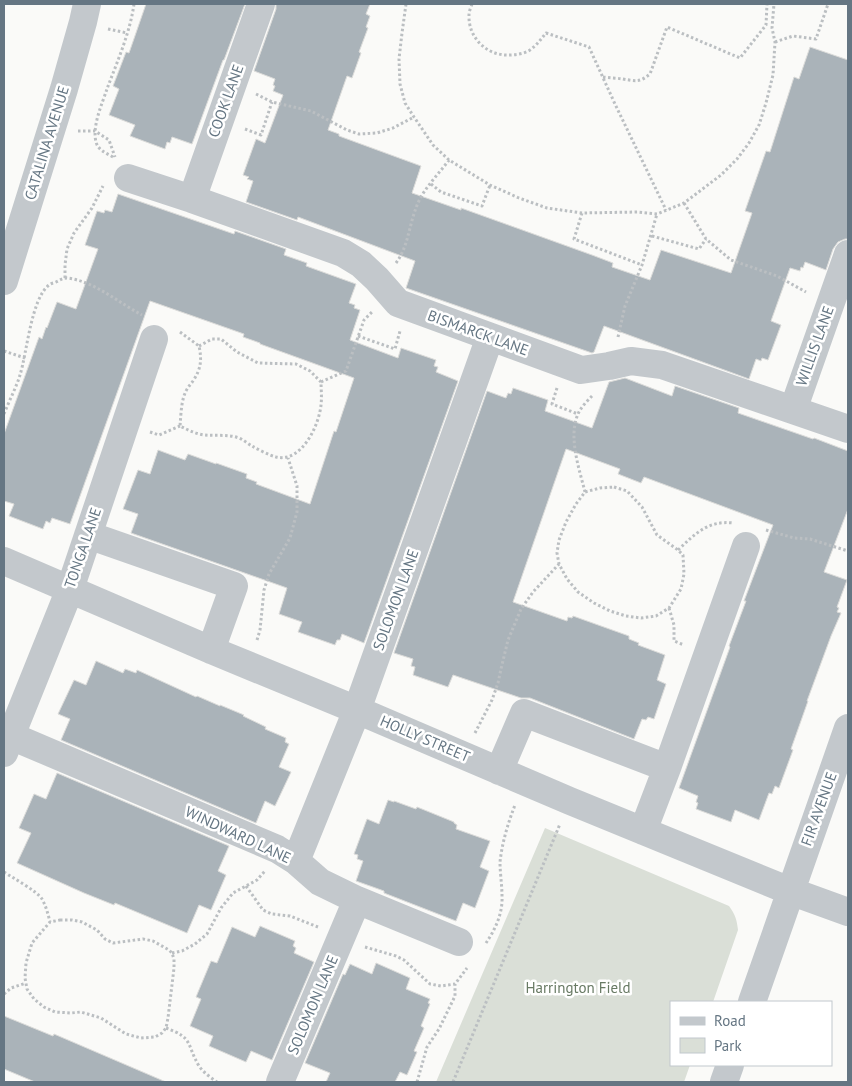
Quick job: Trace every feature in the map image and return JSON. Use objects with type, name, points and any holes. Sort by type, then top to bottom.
[{"type":"street","name":"CATALINA AVENUE","points":[[4,281],[54,124],[87,4]]},
{"type":"street","name":"COOK LANE","points":[[192,199],[262,4]]},
{"type":"street","name":"BISMARCK LANE","points":[[116,173],[343,253],[361,264],[377,279],[398,304],[565,365],[581,370],[631,361],[662,365],[848,429]]},
{"type":"street","name":"WILLIS LANE","points":[[793,410],[848,254]]},
{"type":"street","name":"TONGA LANE","points":[[7,745],[70,588],[159,329]]},
{"type":"street","name":"SOLOMON LANE","points":[[286,855],[357,710],[490,337]]},
{"type":"street","points":[[88,535],[234,586],[211,650]]},
{"type":"street","points":[[643,831],[746,546]]},
{"type":"street","name":"HOLLY STREET","points":[[4,561],[570,801],[790,891],[848,912]]},
{"type":"street","points":[[498,771],[524,713],[667,768]]},
{"type":"street","name":"FIR AVENUE","points":[[752,1001],[848,728]]},
{"type":"street","name":"WINDWARD LANE","points":[[7,745],[286,855],[320,882],[356,900],[460,942]]},
{"type":"street","name":"SOLOMON LANE","points":[[280,1082],[356,900]]},
{"type":"street","points":[[724,1082],[730,1066]]},
{"type":"path","points":[[116,173],[96,143],[95,132],[99,113],[127,33],[134,4]]},
{"type":"path","points":[[406,4],[399,59],[400,84],[405,103],[433,145],[449,160],[490,185],[547,208],[582,213],[638,212],[657,214],[684,203],[721,175],[749,144],[759,125],[773,75],[775,42],[772,28],[774,4]]},
{"type":"path","points":[[472,4],[469,15],[471,28],[477,40],[486,50],[500,55],[514,55],[529,51],[546,33],[589,47],[666,210]]},
{"type":"path","points":[[603,77],[625,79],[632,82],[646,78],[650,74],[667,27],[740,58],[766,26],[767,4]]},
{"type":"path","points":[[775,42],[793,36],[816,39],[828,4]]},
{"type":"path","points":[[233,83],[272,102],[311,111],[347,130],[359,134],[393,128],[414,117]]},
{"type":"path","points":[[220,120],[261,135],[272,102]]},
{"type":"path","points":[[54,124],[80,131],[95,132],[109,140],[116,173],[74,234],[67,249],[65,278]]},
{"type":"path","points":[[431,184],[441,192],[482,206],[490,185]]},
{"type":"path","points":[[684,203],[706,239],[731,260],[777,276],[811,294],[829,307]]},
{"type":"path","points":[[582,213],[574,239],[642,265]]},
{"type":"path","points":[[652,236],[698,249],[706,239]]},
{"type":"path","points":[[4,414],[20,376],[31,326],[41,296],[49,285],[65,278],[86,284],[105,293],[159,329],[183,333],[199,346],[201,358],[199,369],[194,381],[186,391],[180,426],[205,435],[228,435],[240,438],[253,447],[276,457],[288,458],[298,452],[309,439],[317,422],[321,405],[321,382],[310,371],[296,364],[258,363],[237,352],[222,339],[212,339],[199,346]]},
{"type":"path","points":[[358,336],[395,349],[408,307]]},
{"type":"path","points":[[4,352],[25,358]]},
{"type":"path","points":[[565,365],[552,404],[578,414]]},
{"type":"path","points":[[250,666],[260,630],[264,590],[269,574],[290,538],[297,512],[297,486],[288,458]]},
{"type":"path","points":[[600,488],[614,488],[627,491],[642,507],[657,535],[678,550],[682,555],[684,574],[681,589],[669,608],[656,616],[641,618],[610,611],[594,603],[578,592],[567,579],[559,564],[557,553],[559,540],[576,504],[585,492],[600,488]]},
{"type":"path","points":[[465,756],[492,700],[508,640],[521,609],[533,592],[559,564]]},
{"type":"path","points":[[669,608],[674,626],[674,641],[708,654]]},
{"type":"path","points":[[453,1082],[570,801]]},
{"type":"path","points":[[172,953],[182,951],[195,944],[207,934],[221,908],[233,893],[256,880],[270,866],[286,855]]},
{"type":"path","points":[[4,872],[37,892],[46,906],[50,922]]},
{"type":"path","points":[[72,920],[82,922],[97,930],[113,943],[143,939],[153,941],[172,953],[174,968],[166,1028],[155,1037],[141,1038],[126,1034],[100,1018],[81,1012],[71,1014],[55,1012],[44,1007],[34,999],[27,989],[25,978],[26,963],[32,943],[50,922],[72,920]]},
{"type":"path","points":[[4,994],[11,988],[26,983]]},
{"type":"path","points":[[417,1082],[427,1048],[439,1029],[455,996],[455,984]]},
{"type":"path","points":[[166,1028],[178,1032],[187,1040],[199,1067],[217,1082]]},
{"type":"green space","name":"Harrington Field","points":[[545,828],[729,906],[733,912],[738,930],[713,1001],[670,1001],[670,1066],[690,1066],[684,1082],[436,1082]]},
{"type":"building","points":[[146,4],[245,4],[192,144],[172,137],[170,143],[167,142],[165,149],[130,136],[135,125],[109,115],[119,89],[113,86],[126,52],[129,53]]},
{"type":"building","points":[[276,4],[370,4],[366,14],[370,16],[366,27],[368,28],[359,52],[361,53],[352,78],[347,76],[328,130],[339,134],[339,136],[421,166],[412,193],[461,210],[461,208],[592,255],[613,263],[612,267],[650,280],[661,250],[731,273],[752,213],[745,211],[766,151],[770,152],[794,77],[799,79],[810,47],[848,60],[848,239],[838,242],[833,249],[826,270],[805,262],[800,271],[790,268],[771,321],[781,325],[768,360],[762,358],[761,361],[756,359],[749,379],[604,326],[592,353],[406,288],[415,261],[298,217],[297,220],[246,202],[253,181],[243,175],[256,139],[265,143],[283,95],[273,91],[275,79],[254,71],[276,9]]},
{"type":"building","points":[[118,194],[234,234],[235,231],[286,249],[284,255],[307,263],[306,266],[356,284],[349,303],[355,305],[354,308],[360,310],[350,340],[398,358],[401,348],[436,360],[434,366],[438,367],[436,372],[458,381],[364,643],[342,634],[340,640],[337,640],[335,645],[298,632],[302,622],[279,614],[287,588],[131,533],[138,514],[123,509],[138,470],[150,474],[158,450],[185,460],[188,454],[247,474],[246,478],[257,482],[256,484],[310,504],[354,378],[260,344],[243,337],[244,334],[150,301],[70,524],[52,518],[50,523],[46,521],[43,529],[9,516],[14,504],[4,501],[4,434],[39,337],[42,339],[57,302],[76,309],[98,249],[85,245],[97,211],[104,213],[105,210],[112,212]]},
{"type":"building","points":[[625,378],[672,396],[675,386],[739,408],[738,413],[848,451],[848,509],[824,572],[847,580],[837,607],[839,608],[837,612],[841,613],[807,701],[791,749],[793,750],[779,788],[775,786],[772,794],[769,793],[759,820],[735,810],[731,822],[696,809],[698,796],[679,788],[746,601],[744,601],[773,525],[644,477],[641,483],[618,474],[620,469],[566,449],[513,602],[567,621],[568,617],[572,618],[573,616],[629,636],[629,639],[639,643],[638,645],[665,655],[657,680],[666,684],[654,719],[648,717],[646,720],[642,719],[634,739],[530,698],[521,698],[453,675],[448,687],[413,675],[415,667],[411,666],[413,659],[394,653],[487,391],[506,398],[508,393],[511,394],[513,388],[548,400],[545,411],[592,428],[609,382]]},
{"type":"building","points":[[96,661],[123,673],[125,669],[136,673],[137,670],[196,697],[244,715],[266,727],[265,729],[286,738],[285,742],[289,744],[279,767],[291,772],[275,806],[265,801],[256,823],[61,740],[70,719],[58,714],[74,680],[86,685]]},
{"type":"building","points":[[57,773],[229,846],[218,871],[226,875],[211,910],[199,905],[187,933],[115,903],[114,905],[84,893],[17,863],[31,833],[19,828],[34,794],[46,799]]},
{"type":"building","points":[[388,800],[416,809],[417,807],[454,822],[457,825],[456,829],[490,841],[480,867],[489,871],[475,908],[463,903],[456,921],[356,881],[363,861],[357,859],[358,855],[354,854],[367,819],[379,824]]},
{"type":"building","points":[[260,926],[295,941],[293,946],[296,948],[294,953],[314,962],[272,1060],[251,1051],[246,1062],[209,1046],[213,1036],[190,1026],[201,999],[196,997],[211,961],[217,963],[232,927],[255,937]]},
{"type":"building","points":[[376,963],[410,978],[406,989],[430,999],[428,1003],[430,1004],[421,1026],[424,1028],[414,1051],[417,1052],[407,1075],[400,1072],[395,1082],[326,1082],[330,1073],[305,1063],[343,974],[345,975],[350,964],[372,974]]},
{"type":"building","points":[[4,1016],[53,1036],[54,1034],[166,1082],[35,1082],[4,1069]]}]
